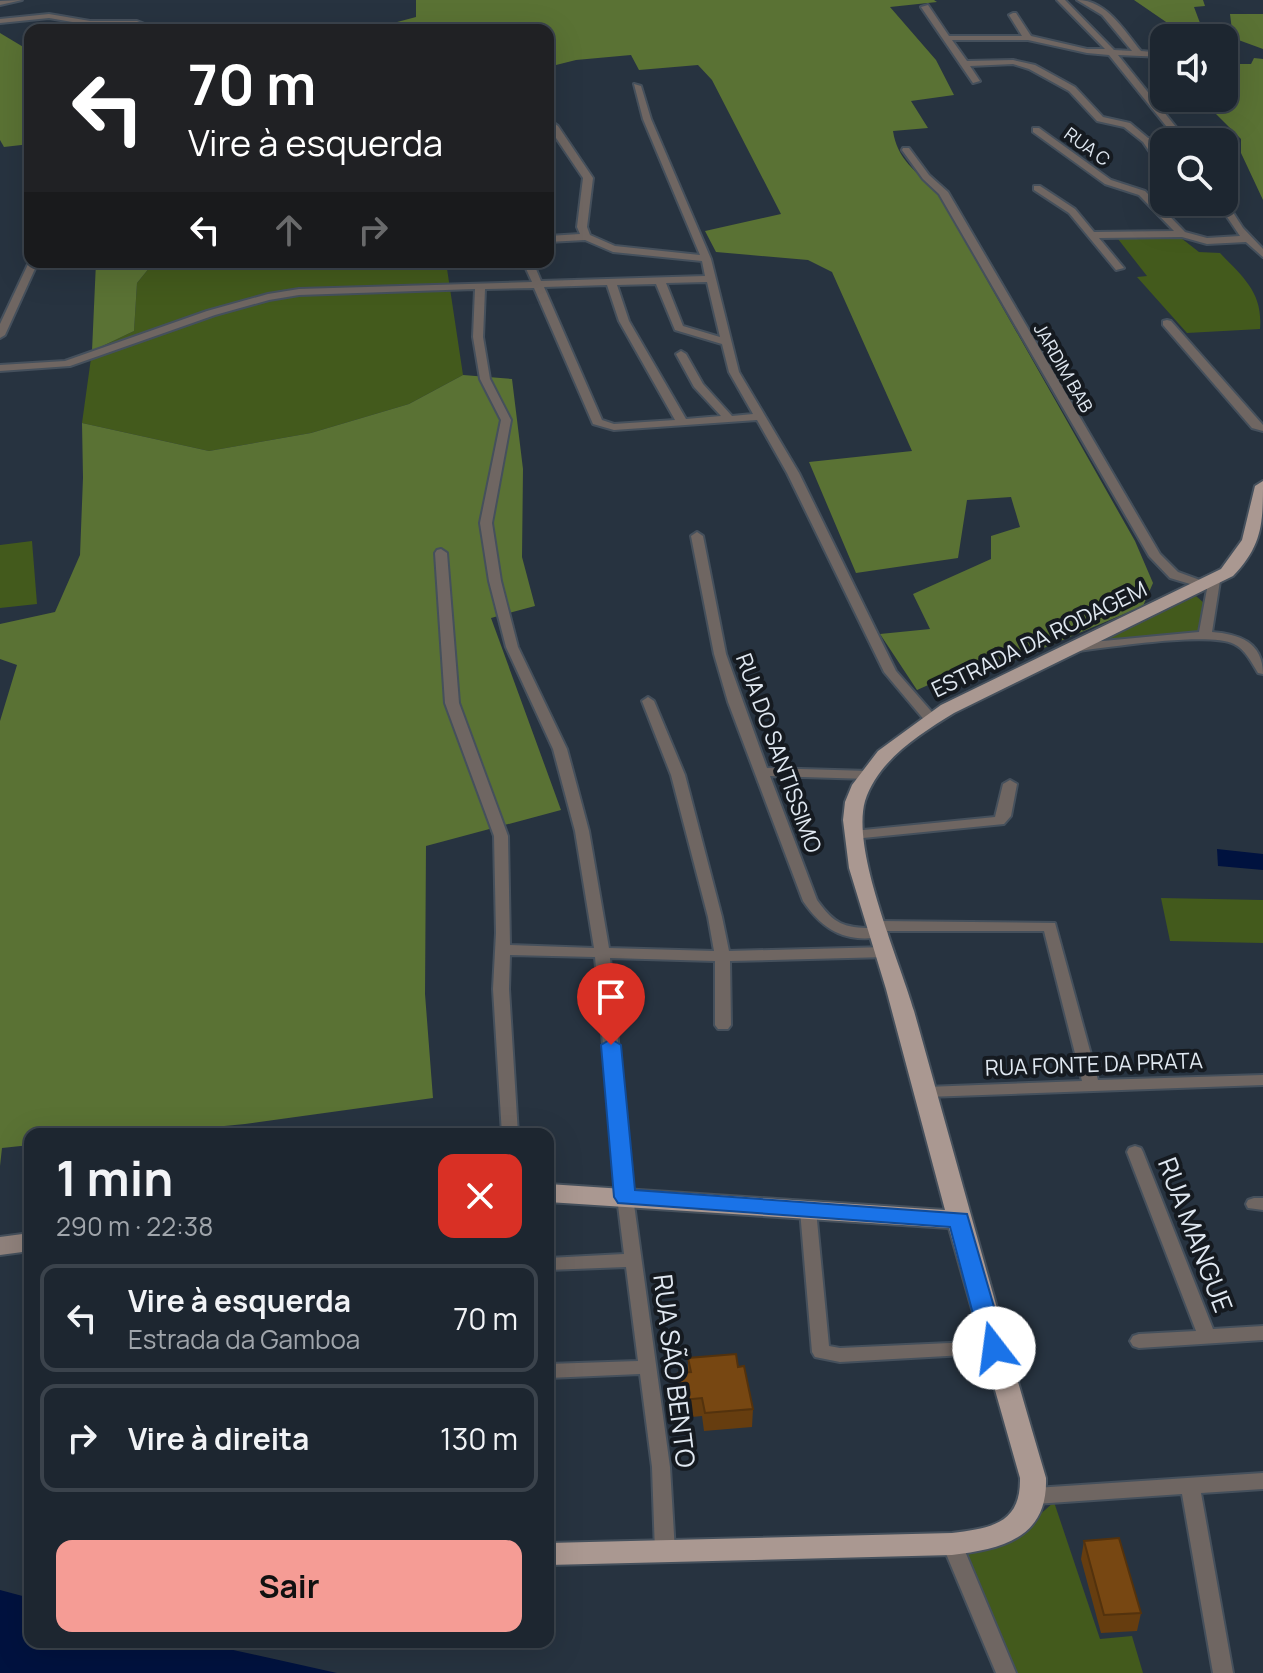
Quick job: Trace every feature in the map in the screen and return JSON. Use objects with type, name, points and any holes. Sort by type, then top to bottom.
[{"type":"main road","name":"ESTRADA DA RODAGEM","points":[[1035,1496],[1029,1463],[994,1348],[853,835],[854,803],[869,775],[908,735],[931,719],[1070,648],[1209,583],[1233,568],[1251,543],[1262,494]]},
{"type":"main road","points":[[554,1193],[959,1220]]},
{"type":"main road","points":[[554,1554],[984,1541],[1011,1530],[1030,1510],[1035,1496]]},
{"type":"street","points":[[0,3],[18,0]]},
{"type":"street","points":[[1061,0],[1111,52],[1173,128]]},
{"type":"street","points":[[1081,0],[1108,16],[1138,53]]},
{"type":"street","points":[[925,7],[976,81]]},
{"type":"street","points":[[1013,15],[1028,38]]},
{"type":"street","points":[[0,21],[49,16],[90,23],[140,24]]},
{"type":"street","points":[[948,38],[1028,38],[1080,50],[1150,54]]},
{"type":"street","points":[[965,64],[1013,62],[1032,67],[1072,89],[1100,119],[1127,125],[1150,146]]},
{"type":"street","points":[[637,86],[647,119],[706,259],[734,372],[812,510],[890,672],[931,719]]},
{"type":"street","points":[[554,127],[588,178],[582,227],[586,237]]},
{"type":"street","name":"RUA C","points":[[1036,130],[1108,182],[1142,193],[1182,234]]},
{"type":"street","points":[[1146,140],[1150,140]]},
{"type":"street","name":"JARDIM BAB","points":[[906,150],[926,177],[943,192],[1155,556],[1174,575],[1209,583]]},
{"type":"street","points":[[1037,188],[1072,211],[1119,268]]},
{"type":"street","points":[[1231,216],[1247,239],[1263,254]]},
{"type":"street","points":[[1091,235],[1182,234],[1207,241],[1247,239]]},
{"type":"street","points":[[554,239],[586,237],[613,249],[706,259]]},
{"type":"street","points":[[0,335],[30,268]]},
{"type":"street","points":[[530,268],[597,422],[614,427],[760,417]]},
{"type":"street","points":[[0,368],[43,367],[73,362],[211,313],[268,297],[317,291],[538,287],[710,279]]},
{"type":"street","points":[[660,281],[679,328],[725,342]]},
{"type":"street","points":[[611,283],[624,321],[682,422]]},
{"type":"street","name":"RUA SÃO BENTO","points":[[480,286],[478,337],[485,379],[506,420],[486,523],[495,581],[512,647],[553,730],[569,777],[582,831],[602,954],[625,1197],[661,1467],[665,1552]]},
{"type":"street","points":[[1167,323],[1256,426],[1263,428]]},
{"type":"street","points":[[681,354],[698,385],[728,418]]},
{"type":"street","name":"RUA DO SANTISSIMO","points":[[697,536],[720,654],[810,901],[823,921],[845,932],[882,937]]},
{"type":"street","points":[[441,553],[452,703],[501,836],[501,989],[510,1128]]},
{"type":"street","points":[[1205,635],[1209,583]]},
{"type":"street","points":[[1070,648],[1205,635],[1238,640],[1263,670]]},
{"type":"street","points":[[648,701],[682,788],[722,956],[723,1025]]},
{"type":"street","points":[[762,772],[869,775]]},
{"type":"street","points":[[853,835],[997,822],[1004,816],[1010,784]]},
{"type":"street","points":[[503,950],[722,956],[882,937],[1050,926],[1091,1085]]},
{"type":"street","name":"RUA FONTE DA PRATA","points":[[926,1092],[1263,1080]]},
{"type":"street","name":"RUA MANGUE","points":[[1135,1152],[1207,1336]]},
{"type":"street","points":[[808,1210],[821,1352],[840,1355],[994,1348]]},
{"type":"street","points":[[0,1246],[24,1243]]},
{"type":"street","points":[[554,1264],[634,1260]]},
{"type":"street","points":[[1139,1341],[1263,1333]]},
{"type":"street","points":[[554,1371],[649,1367]]},
{"type":"street","points":[[1035,1496],[1263,1481]]},
{"type":"street","points":[[1190,1485],[1223,1673]]},
{"type":"street","points":[[952,1544],[1006,1673]]},
{"type":"green space","points":[[416,0],[937,2],[890,7],[936,60],[954,95],[911,101],[928,128],[893,131],[895,141],[908,164],[936,190],[1135,541],[1153,583],[1143,606],[1013,661],[989,658],[917,690],[880,634],[930,629],[913,594],[991,559],[991,536],[1020,527],[1011,497],[967,500],[958,558],[856,573],[809,462],[912,451],[832,272],[808,260],[716,252],[705,231],[781,214],[712,80],[698,65],[639,70],[631,55],[576,60],[554,66],[554,24],[390,24],[416,17]]},
{"type":"green space","points":[[1134,0],[1203,0],[1205,6],[1194,7],[1200,23],[1169,24]]},
{"type":"green space","points":[[1230,14],[1263,14],[1263,49],[1238,40],[1238,24],[1231,24]]},
{"type":"green space","points":[[0,33],[24,47],[24,145],[4,147],[0,140]]},
{"type":"green space","points":[[1254,58],[1263,59],[1263,200],[1241,153],[1238,128],[1230,128],[1214,112],[1238,112],[1238,64],[1251,64]]},
{"type":"green space","points":[[1181,238],[1199,252],[1220,253],[1244,279],[1258,305],[1260,329],[1187,333],[1137,277],[1147,276],[1118,239]]},
{"type":"green space","points":[[96,268],[149,268],[137,283],[134,331],[92,351]]},
{"type":"green space","points":[[149,268],[447,268],[463,375],[409,404],[311,433],[209,451],[82,423],[92,351],[134,331],[137,283]]},
{"type":"green space","points":[[463,375],[512,379],[523,469],[522,557],[535,606],[491,618],[561,810],[426,846],[425,994],[433,1098],[204,1128],[24,1128],[24,1146],[2,1148],[0,1166],[0,721],[17,665],[0,659],[0,624],[55,612],[80,555],[82,423],[209,451],[311,433],[409,404]]},
{"type":"green space","points":[[32,541],[37,604],[0,608],[0,545]]},
{"type":"green space","points":[[1196,596],[1204,603],[1204,631],[1106,643],[1102,639]]},
{"type":"green space","points":[[1161,898],[1263,900],[1263,943],[1170,941]]},
{"type":"green space","points":[[1054,1502],[1100,1639],[1132,1636],[1143,1673],[1015,1673],[960,1550],[1017,1535]]},
{"type":"water","points":[[1217,849],[1263,854],[1263,870],[1218,866]]},
{"type":"water","points":[[0,1590],[24,1596],[24,1648],[224,1648],[337,1673],[0,1673]]},
{"type":"building","points":[[736,1354],[738,1367],[744,1366],[753,1409],[705,1413],[702,1398],[682,1400],[678,1373],[691,1372],[688,1358]]},
{"type":"building","points":[[1119,1538],[1141,1613],[1104,1615],[1084,1541]]},
{"type":"route","points":[[611,1045],[625,1197],[959,1220],[994,1348]]}]
